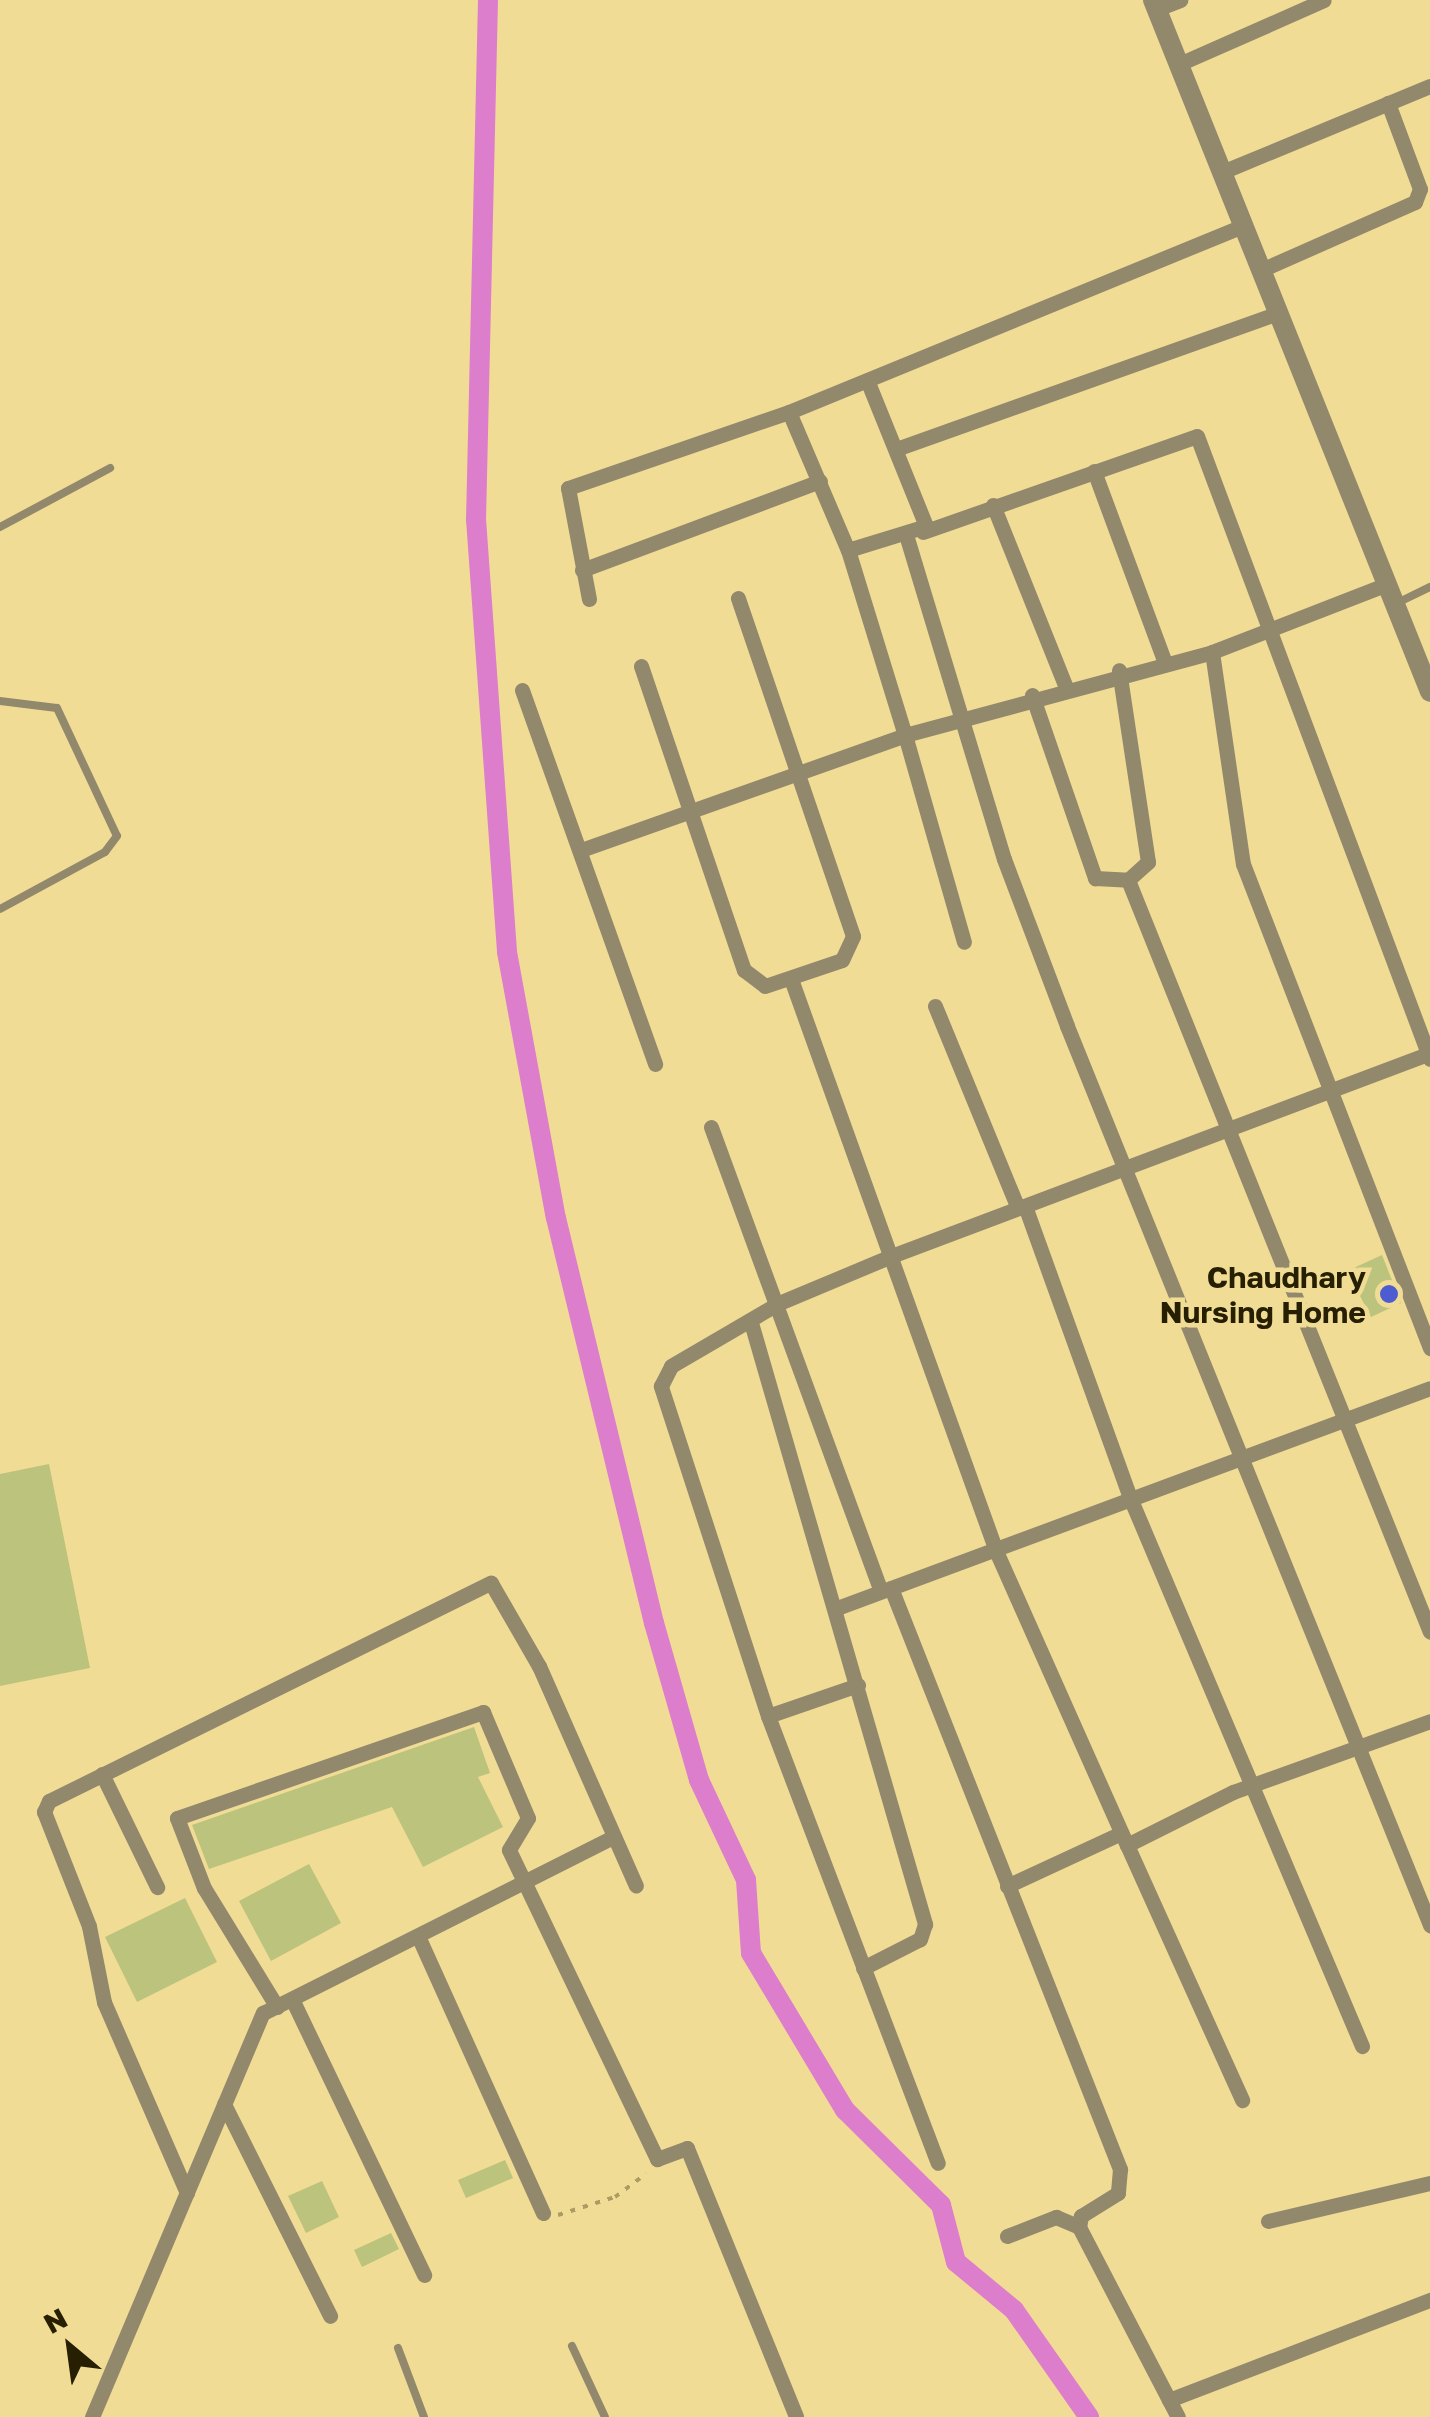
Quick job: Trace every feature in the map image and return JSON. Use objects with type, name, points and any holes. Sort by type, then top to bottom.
[{"type":"street","points":[[1180,0],[1155,5],[1430,692]]},
{"type":"street","points":[[1179,64],[1306,3],[1324,0]]},
{"type":"street","points":[[1222,172],[1430,86]]},
{"type":"street","points":[[1261,270],[1415,202],[1420,189],[1388,103]]},
{"type":"street","points":[[589,599],[568,488],[788,412],[1244,226]]},
{"type":"street","points":[[900,448],[1278,313]]},
{"type":"street","points":[[867,380],[900,448],[915,535],[960,720],[1053,989],[1128,1167],[1430,1925]]},
{"type":"street","points":[[788,412],[848,550],[964,942]]},
{"type":"street","points":[[848,550],[915,535],[1197,436],[1429,1055],[894,1255],[779,1303],[752,1326],[671,1366],[660,1386],[768,1716],[938,2163]]},
{"type":"street","points":[[1094,471],[1164,660]]},
{"type":"street","points":[[582,570],[820,481]]},
{"type":"street","points":[[993,505],[1065,684]]},
{"type":"street","points":[[581,850],[692,815],[905,735],[1065,684],[1212,652],[1391,594]]},
{"type":"street","points":[[642,666],[744,970],[765,986],[791,980],[854,945],[738,598]]},
{"type":"street","points":[[1212,652],[1243,864],[1430,1348]]},
{"type":"street","points":[[1032,696],[1095,878],[1128,880],[1148,862],[1119,670]]},
{"type":"street","points":[[522,690],[655,1064]]},
{"type":"street","points":[[1128,880],[1351,1421],[1430,1632]]},
{"type":"street","points":[[791,980],[894,1255],[996,1552],[1242,2100]]},
{"type":"street","points":[[935,1006],[1022,1207],[1131,1500],[1362,2046]]},
{"type":"street","points":[[711,1128],[886,1590],[1120,2169],[1118,2193],[1081,2216],[1079,2227],[1178,2417]]},
{"type":"street","points":[[752,1326],[837,1608],[925,1924],[920,1939],[862,1968]]},
{"type":"street","points":[[837,1608],[1243,1462],[1430,1388]]},
{"type":"street","points":[[187,2193],[114,2028],[89,1926],[44,1812],[102,1774],[490,1583],[539,1666],[636,1886]]},
{"type":"street","points":[[768,1716],[858,1686]]},
{"type":"street","points":[[424,2275],[285,2003],[204,1888],[174,1826],[181,1814],[483,1712],[528,1818],[509,1850],[528,1882],[657,2159],[688,2148],[796,2417]]},
{"type":"street","points":[[1007,1886],[1253,1786],[1430,1721]]},
{"type":"street","points":[[102,1774],[157,1888]]},
{"type":"street","points":[[92,2417],[262,2014],[614,1837]]},
{"type":"street","points":[[418,1936],[544,2214]]},
{"type":"street","points":[[224,2104],[330,2316]]},
{"type":"street","points":[[1268,2221],[1430,2183]]},
{"type":"street","points":[[1007,2236],[1056,2217],[1079,2227]]},
{"type":"street","points":[[1169,2400],[1430,2300]]},
{"type":"lane","points":[[0,527],[110,468]]},
{"type":"lane","points":[[1391,594],[1430,588]]},
{"type":"lane","points":[[0,701],[57,708],[116,836],[105,852],[0,909]]},
{"type":"lane","points":[[572,2346],[605,2417]]},
{"type":"lane","points":[[398,2348],[424,2417]]},
{"type":"path","points":[[544,2214],[571,2216],[615,2197],[657,2159]]},
{"type":"building","points":[[1382,1255],[1401,1303],[1371,1317],[1347,1271]]},
{"type":"building","points":[[49,1464],[90,1668],[0,1686],[0,1474]]},
{"type":"building","points":[[474,1727],[490,1773],[478,1777],[503,1827],[423,1867],[392,1807],[209,1869],[192,1825]]},
{"type":"building","points":[[309,1864],[341,1923],[271,1961],[239,1901]]},
{"type":"building","points":[[185,1898],[217,1962],[137,2002],[105,1937]]},
{"type":"building","points":[[505,2160],[513,2178],[466,2198],[458,2180]]},
{"type":"building","points":[[322,2181],[339,2217],[306,2233],[288,2196]]},
{"type":"building","points":[[391,2233],[399,2249],[362,2267],[354,2250]]},
{"type":"waterway","points":[[488,0],[476,519],[507,952],[556,1218],[654,1623],[699,1780],[746,1880],[751,1953],[845,2110],[941,2205],[956,2262],[1014,2310],[1089,2417]]},
{"type":"place","name":"Chaudhary Nursing Home","points":[[1389,1294]]}]
